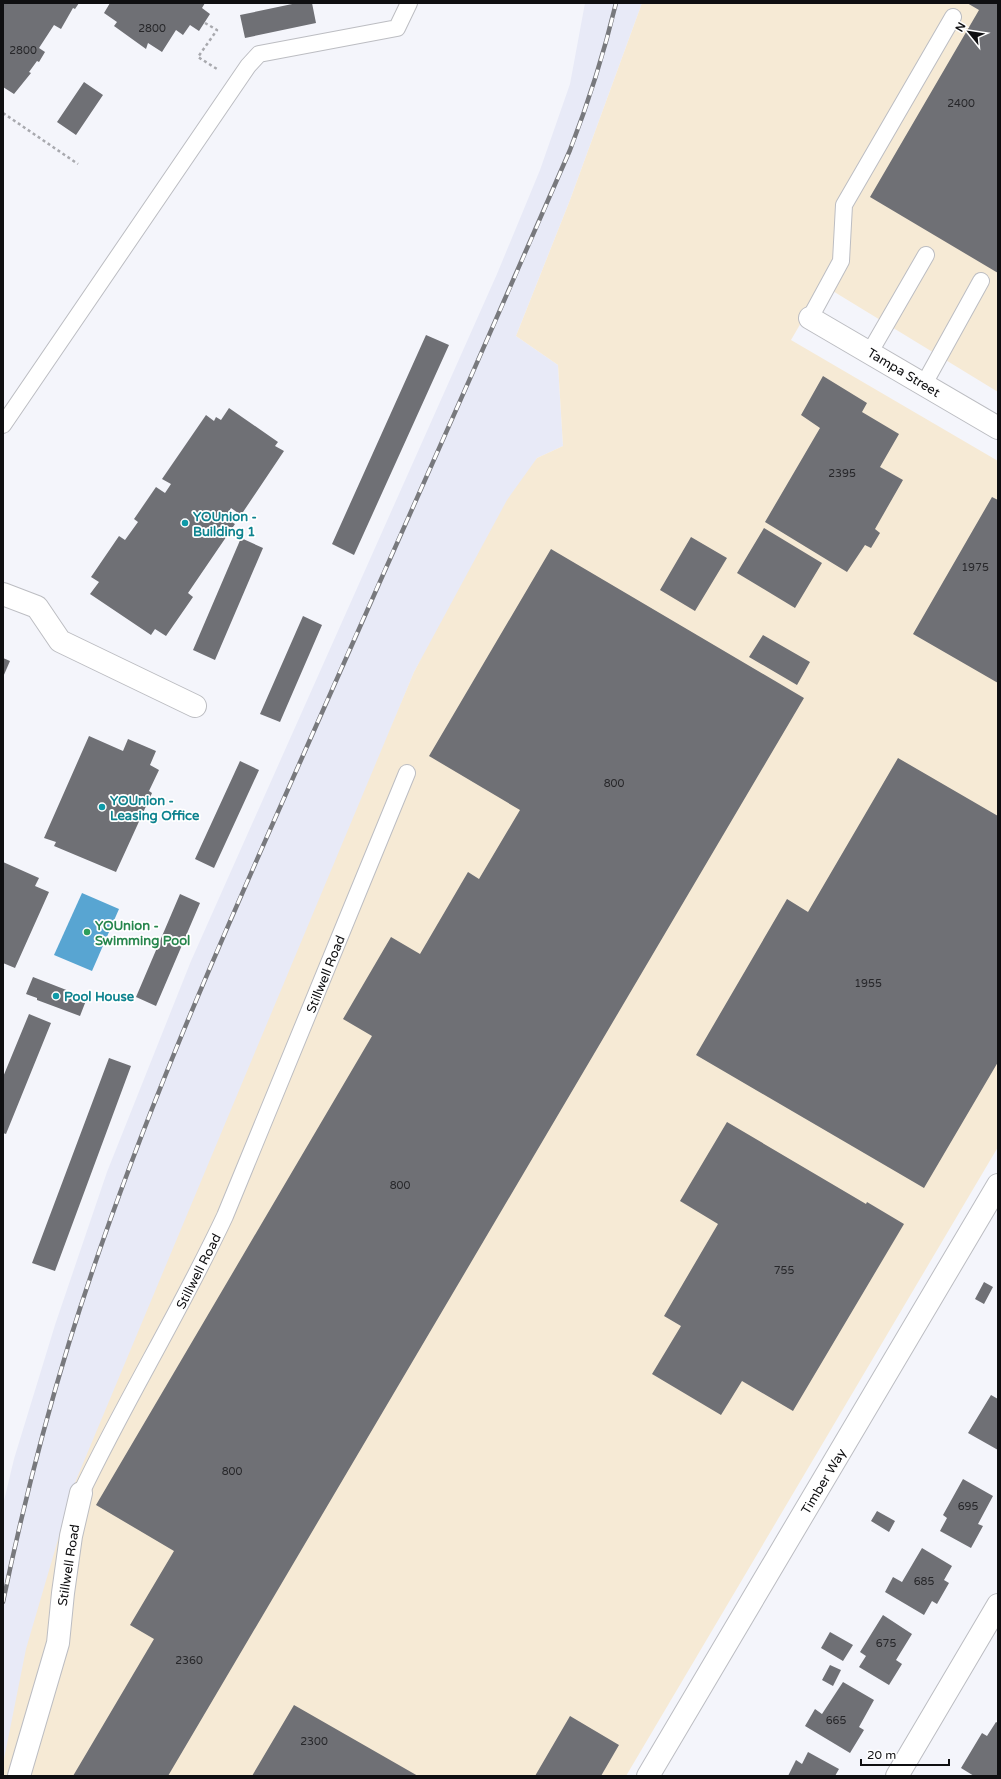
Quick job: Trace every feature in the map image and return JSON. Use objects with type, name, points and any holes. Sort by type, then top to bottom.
[{"type":"street","name":"Tampa Street","points":[[810,318],[998,428]]},
{"type":"street","points":[[3,594],[37,607],[60,641],[195,706]]},
{"type":"street","name":"Timber Way","points":[[648,1776],[998,1185]]},
{"type":"street","name":"Stillwell Road","points":[[19,1776],[58,1643],[63,1592],[81,1493]]},
{"type":"street","points":[[897,1776],[998,1605]]},
{"type":"lane","points":[[3,425],[248,66],[259,54],[397,28],[409,3]]},
{"type":"lane","points":[[810,318],[841,261],[844,205],[953,17]]},
{"type":"lane","points":[[870,352],[926,255]]},
{"type":"lane","points":[[924,384],[981,281]]},
{"type":"lane","name":"Stillwell Road","points":[[81,1493],[106,1440],[200,1270],[226,1216],[407,773]]},
{"type":"path","points":[[205,23],[217,30],[198,56],[237,83]]},
{"type":"path","points":[[3,113],[78,164]]},
{"type":"shaded area","points":[[585,3],[642,3],[570,200],[516,336],[558,365],[563,446],[537,458],[414,672],[318,906],[3,1764],[3,1505],[14,1459],[55,1325],[107,1172],[191,961],[497,274],[540,170],[570,84]]},
{"type":"shaded area","points":[[642,3],[998,3],[998,392],[823,285],[791,340],[998,461],[998,1147],[626,1776],[3,1776],[3,1764],[26,1649],[74,1485],[414,672],[507,500],[537,458],[563,446],[558,365],[516,336],[570,200]]},
{"type":"water","name":"YOUnion - Swimming Pool","points":[[82,893],[119,909],[92,971],[54,955]]},
{"type":"building","points":[[3,3],[79,3],[75,9],[73,8],[61,29],[54,25],[39,48],[45,52],[39,62],[37,61],[29,72],[31,73],[14,94],[3,87]]},
{"type":"building","points":[[110,3],[205,3],[202,8],[210,14],[199,31],[190,25],[183,35],[176,30],[162,52],[148,43],[146,49],[114,26],[117,22],[104,13]]},
{"type":"building","points":[[297,3],[312,3],[316,23],[245,38],[240,15]]},
{"type":"building","points":[[967,3],[998,3],[998,273],[870,197],[979,10]]},
{"type":"building","points":[[84,82],[103,95],[76,135],[57,122]]},
{"type":"building","points":[[426,335],[449,345],[354,555],[332,544]]},
{"type":"building","points":[[823,376],[867,403],[862,412],[899,434],[880,467],[903,480],[875,529],[880,533],[871,548],[865,545],[847,572],[765,522],[820,428],[801,415]]},
{"type":"building","name":"YOUnion - Building 1","points":[[229,408],[278,442],[275,446],[284,451],[241,515],[231,508],[225,518],[235,524],[188,593],[193,597],[166,636],[155,629],[151,635],[90,594],[99,582],[91,577],[119,536],[125,540],[138,522],[134,519],[156,487],[165,493],[171,484],[162,479],[206,415],[214,421],[216,417],[221,420]]},
{"type":"building","points":[[992,497],[998,500],[998,683],[913,634]]},
{"type":"building","points":[[764,528],[822,563],[795,608],[737,573]]},
{"type":"building","points":[[691,537],[727,558],[695,611],[660,590]]},
{"type":"building","points":[[241,538],[263,548],[215,660],[193,650]]},
{"type":"building","points":[[551,549],[804,698],[168,1776],[73,1776],[154,1639],[130,1625],[174,1551],[96,1505],[372,1036],[343,1019],[391,937],[420,954],[468,872],[479,879],[520,810],[429,756]]},
{"type":"building","points":[[303,616],[322,625],[280,722],[260,714]]},
{"type":"building","points":[[763,635],[810,662],[797,685],[749,657]]},
{"type":"building","points":[[3,658],[10,661],[3,677]]},
{"type":"building","name":"YOUnion - Leasing Office","points":[[89,736],[123,751],[128,739],[156,751],[150,765],[159,770],[149,791],[152,793],[116,872],[54,846],[56,842],[44,838]]},
{"type":"building","points":[[898,758],[998,816],[998,1062],[924,1188],[696,1055],[787,899],[808,912]]},
{"type":"building","points":[[240,761],[259,770],[214,868],[195,859]]},
{"type":"building","points":[[3,862],[39,878],[35,886],[49,892],[15,968],[3,963]]},
{"type":"building","points":[[180,894],[200,903],[156,1006],[136,997]]},
{"type":"building","name":"Pool House","points":[[33,977],[87,998],[80,1016],[37,1000],[37,998],[26,994]]},
{"type":"building","points":[[29,1014],[51,1023],[6,1134],[3,1133],[3,1077]]},
{"type":"building","points":[[109,1058],[131,1066],[55,1271],[32,1263]]},
{"type":"building","points":[[727,1122],[866,1204],[867,1202],[904,1224],[793,1411],[742,1381],[721,1415],[652,1374],[681,1326],[664,1316],[718,1224],[680,1201]]},
{"type":"building","points":[[984,1282],[993,1287],[984,1304],[975,1299]]},
{"type":"building","points":[[991,1395],[998,1399],[998,1450],[968,1433]]},
{"type":"building","points":[[963,1479],[993,1496],[978,1524],[983,1526],[971,1548],[940,1531],[947,1518],[943,1515]]},
{"type":"building","points":[[877,1511],[895,1521],[889,1532],[871,1521]]},
{"type":"building","points":[[922,1548],[952,1566],[944,1580],[949,1583],[937,1604],[932,1601],[924,1615],[885,1592],[893,1577],[902,1582]]},
{"type":"building","points":[[883,1615],[912,1634],[896,1660],[902,1664],[889,1685],[859,1667],[866,1656],[860,1652]]},
{"type":"building","points":[[830,1632],[853,1645],[843,1661],[821,1648]]},
{"type":"building","points":[[830,1665],[841,1670],[833,1686],[822,1680]]},
{"type":"building","points":[[843,1682],[874,1700],[859,1727],[864,1730],[850,1753],[805,1726],[815,1709],[822,1714]]},
{"type":"building","points":[[294,1705],[418,1776],[252,1776]]},
{"type":"building","points":[[570,1716],[619,1745],[601,1776],[535,1776]]},
{"type":"building","points":[[996,1722],[998,1723],[998,1776],[974,1776],[961,1768],[982,1733],[987,1736]]},
{"type":"building","points":[[808,1752],[839,1769],[835,1776],[788,1776],[796,1760],[802,1764]]},
{"type":"railway","points":[[3,1602],[17,1537],[50,1407],[93,1268],[119,1194],[176,1048],[238,904],[570,150],[596,77],[616,3]]},
{"type":"place","name":"YOUnion - Building 1","points":[[185,523]]},
{"type":"place","name":"YOUnion - Leasing Office","points":[[102,807]]},
{"type":"place","name":"YOUnion - Swimming Pool","points":[[87,932]]},
{"type":"place","name":"Pool House","points":[[56,996]]}]
